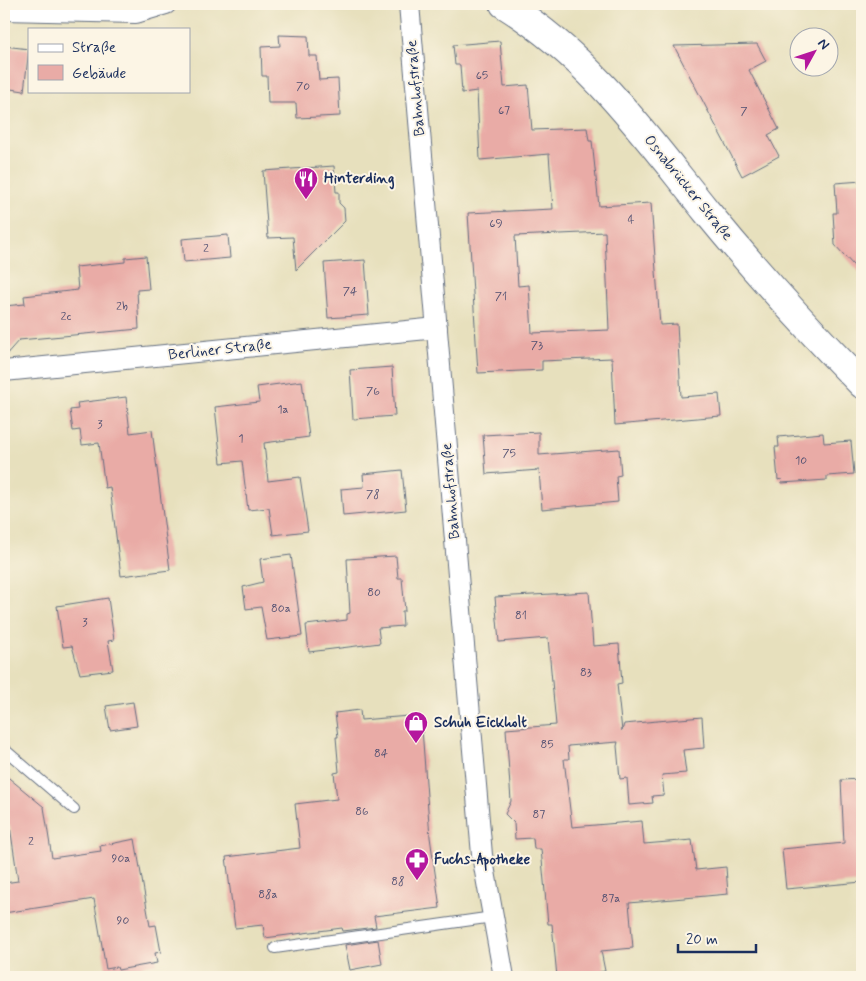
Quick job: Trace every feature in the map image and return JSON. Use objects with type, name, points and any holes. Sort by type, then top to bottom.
[{"type":"main road","name":"Osnabrücker Straße","points":[[504,4],[533,21],[576,57],[607,89],[743,255],[797,317],[862,384]]},
{"type":"street","points":[[4,10],[136,13],[166,4]]},
{"type":"street","name":"Bahnhofstraße","points":[[409,4],[482,855],[504,977]]},
{"type":"street","name":"Berliner Straße","points":[[4,372],[437,328]]},
{"type":"lane","points":[[4,749],[74,808]]},
{"type":"lane","points":[[275,948],[493,917]]},
{"type":"building","points":[[279,35],[308,36],[309,56],[317,56],[319,80],[338,79],[340,116],[297,118],[296,103],[268,103],[267,76],[262,76],[261,47],[280,46]]},
{"type":"building","points":[[500,41],[504,87],[528,85],[532,130],[587,128],[589,141],[592,141],[599,206],[651,203],[660,325],[677,324],[681,397],[719,394],[721,416],[615,425],[612,358],[542,361],[542,370],[478,373],[468,213],[553,209],[549,154],[480,160],[477,91],[462,93],[460,65],[455,65],[453,45]],"holes":[[[605,232],[609,330],[532,333],[529,285],[518,286],[515,236]]]},
{"type":"building","points":[[757,44],[766,61],[749,70],[779,129],[768,135],[779,156],[742,176],[674,46]]},
{"type":"building","points":[[4,46],[28,49],[24,91],[4,88]]},
{"type":"building","name":"Hinterding","points":[[334,166],[336,192],[339,192],[339,203],[344,208],[345,221],[296,270],[293,237],[268,238],[263,171]]},
{"type":"building","points":[[862,181],[862,275],[835,245],[833,213],[837,213],[835,183]]},
{"type":"building","points":[[228,235],[230,258],[184,262],[182,239]]},
{"type":"building","points":[[146,256],[149,289],[137,290],[139,329],[19,340],[4,357],[4,306],[25,304],[24,296],[78,290],[76,267],[125,262],[125,258]]},
{"type":"building","points":[[365,260],[369,315],[328,318],[324,263]]},
{"type":"building","points":[[392,367],[395,416],[353,419],[350,370]]},
{"type":"building","points":[[302,381],[309,437],[264,443],[268,481],[300,477],[308,531],[273,535],[269,508],[248,510],[242,461],[221,463],[215,407],[259,402],[257,387]]},
{"type":"building","points":[[126,397],[130,433],[152,430],[170,570],[121,576],[110,487],[105,488],[99,443],[82,445],[80,430],[73,431],[70,410],[78,409],[77,403]]},
{"type":"building","points":[[539,432],[539,455],[619,449],[621,475],[616,476],[618,502],[542,509],[539,470],[486,474],[483,435]]},
{"type":"building","points":[[823,433],[824,443],[851,441],[854,474],[827,476],[827,480],[782,483],[781,479],[778,480],[775,447],[779,447],[778,437]]},
{"type":"building","points":[[402,470],[406,510],[343,516],[341,489],[364,487],[363,474]]},
{"type":"building","points":[[291,555],[302,636],[267,640],[261,607],[246,609],[243,587],[263,582],[260,559]]},
{"type":"building","points":[[396,556],[398,578],[402,578],[405,611],[402,611],[403,626],[378,628],[380,643],[309,652],[306,625],[347,620],[347,614],[350,613],[347,559]]},
{"type":"building","points":[[589,592],[593,646],[619,644],[622,683],[617,684],[622,731],[624,724],[702,717],[704,748],[683,750],[686,773],[662,775],[664,795],[652,796],[653,803],[629,805],[627,778],[620,779],[618,742],[568,746],[569,759],[564,759],[572,827],[642,821],[644,844],[692,840],[696,870],[726,867],[728,894],[629,903],[633,948],[601,951],[605,971],[596,973],[597,977],[557,977],[552,924],[548,924],[541,849],[534,849],[533,838],[515,839],[514,823],[505,814],[511,801],[506,729],[556,725],[548,638],[499,642],[495,597]]},
{"type":"building","points":[[108,598],[114,640],[108,641],[113,670],[80,674],[72,646],[63,647],[57,606]]},
{"type":"building","points":[[133,702],[137,726],[110,730],[106,706]]},
{"type":"building","points":[[360,710],[361,720],[421,715],[430,837],[440,908],[374,916],[376,927],[343,931],[342,928],[265,938],[263,925],[235,928],[226,857],[300,848],[295,804],[337,799],[334,773],[339,772],[335,713]]},
{"type":"building","points":[[4,774],[44,807],[52,858],[101,851],[100,846],[135,839],[150,926],[156,925],[161,952],[155,953],[157,963],[118,970],[117,967],[106,969],[94,899],[4,913],[4,883],[18,881],[10,826],[4,821]]},
{"type":"building","points":[[862,779],[862,882],[786,889],[782,849],[844,843],[841,780]]},
{"type":"building","points":[[378,940],[382,964],[350,970],[345,945]]},
{"type":"place","name":"Hinterding","points":[[306,200]]},
{"type":"place","name":"Schuh Eickholt","points":[[416,744]]},
{"type":"place","name":"Fuchs-Apotheke","points":[[417,881]]}]
